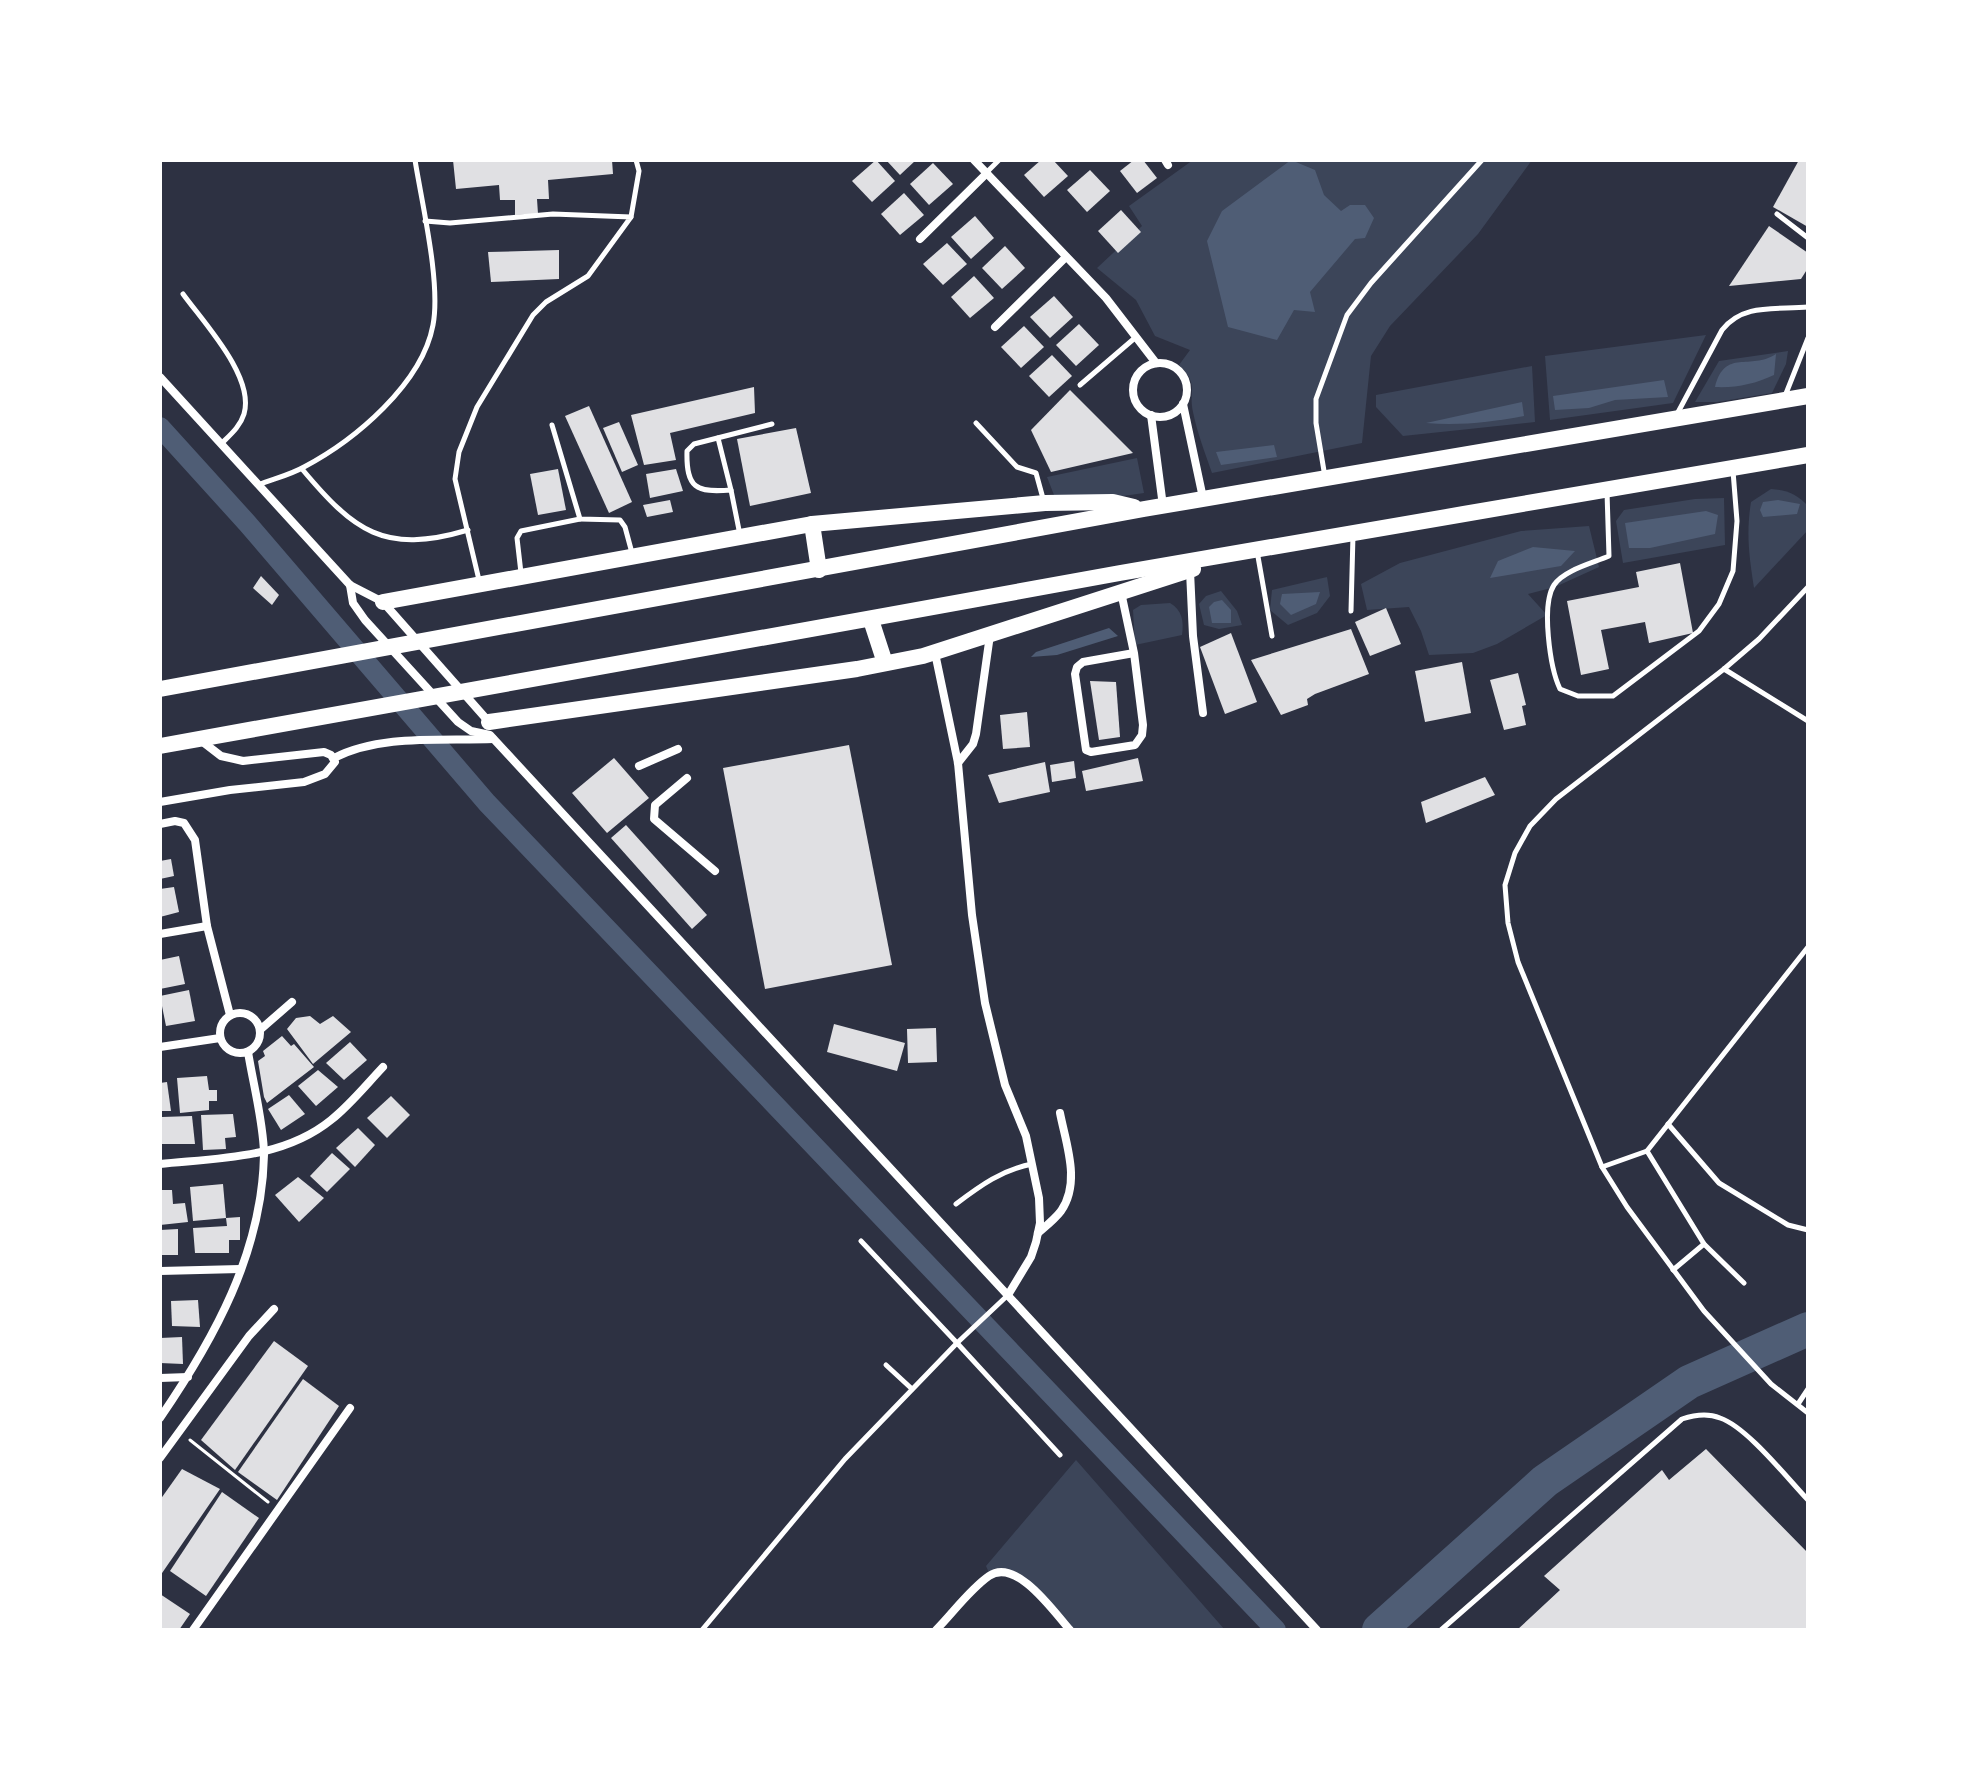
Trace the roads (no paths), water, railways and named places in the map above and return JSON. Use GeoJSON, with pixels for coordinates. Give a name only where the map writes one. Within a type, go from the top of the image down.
{"type":"FeatureCollection","features":[{"type":"Feature","properties":{"kind":"main road"},"geometry":{"type":"LineString","coordinates":[[160,689],[1203,498],[1674,419],[1786,394],[1808,396]]}},
{"type":"Feature","properties":{"kind":"main road"},"geometry":{"type":"LineString","coordinates":[[160,746],[1808,455]]}},
{"type":"Feature","properties":{"kind":"main road"},"geometry":{"type":"LineString","coordinates":[[383,602],[812,524],[1045,503],[1113,502],[1144,509]]}},
{"type":"Feature","properties":{"kind":"main road"},"geometry":{"type":"LineString","coordinates":[[812,524],[819,570]]}},
{"type":"Feature","properties":{"kind":"main road"},"geometry":{"type":"LineString","coordinates":[[491,732],[935,653],[1224,556]]}},
{"type":"Feature","properties":{"kind":"main road"},"geometry":{"type":"LineString","coordinates":[[871,620],[885,663]]}},
{"type":"Feature","properties":{"kind":"street"},"geometry":{"type":"LineString","coordinates":[[974,160],[1106,298],[1156,363]]}},
{"type":"Feature","properties":{"kind":"street"},"geometry":{"type":"LineString","coordinates":[[920,239],[987,173]]}},
{"type":"Feature","properties":{"kind":"street"},"geometry":{"type":"LineString","coordinates":[[995,327],[1066,257]]}},
{"type":"Feature","properties":{"kind":"street"},"geometry":{"type":"LineString","coordinates":[[1183,404],[1165,416],[1151,415],[1139,407],[1133,387],[1143,368],[1156,363],[1171,365],[1183,375],[1187,389],[1183,404],[1203,498]]}},
{"type":"Feature","properties":{"kind":"street"},"geometry":{"type":"LineString","coordinates":[[160,377],[350,585],[383,602],[491,732],[1317,1630]]}},
{"type":"Feature","properties":{"kind":"street"},"geometry":{"type":"LineString","coordinates":[[1151,415],[1163,506]]}},
{"type":"Feature","properties":{"kind":"street"},"geometry":{"type":"LineString","coordinates":[[1189,570],[1203,713]]}},
{"type":"Feature","properties":{"kind":"street"},"geometry":{"type":"LineString","coordinates":[[350,585],[353,603],[365,620],[458,722],[471,731],[491,732]]}},
{"type":"Feature","properties":{"kind":"street"},"geometry":{"type":"LineString","coordinates":[[1121,592],[1134,653],[1143,725],[1135,745],[1091,752],[1086,750],[1075,674],[1077,667],[1083,662],[1134,653]]}},
{"type":"Feature","properties":{"kind":"street"},"geometry":{"type":"LineString","coordinates":[[958,763],[973,744],[976,734],[990,635]]}},
{"type":"Feature","properties":{"kind":"street"},"geometry":{"type":"LineString","coordinates":[[935,653],[958,763],[972,915],[985,1003],[1005,1085],[1026,1136],[1039,1198],[1038,1233],[1031,1257],[1008,1295]]}},
{"type":"Feature","properties":{"kind":"street"},"geometry":{"type":"LineString","coordinates":[[334,758],[356,748],[451,740],[491,732]]}},
{"type":"Feature","properties":{"kind":"street"},"geometry":{"type":"LineString","coordinates":[[198,739],[215,753],[243,761],[314,752],[324,752],[334,758]]}},
{"type":"Feature","properties":{"kind":"street"},"geometry":{"type":"LineString","coordinates":[[639,766],[678,749]]}},
{"type":"Feature","properties":{"kind":"street"},"geometry":{"type":"LineString","coordinates":[[160,802],[315,779],[331,768],[334,758]]}},
{"type":"Feature","properties":{"kind":"street"},"geometry":{"type":"LineString","coordinates":[[687,778],[655,805],[654,819],[715,871]]}},
{"type":"Feature","properties":{"kind":"street"},"geometry":{"type":"LineString","coordinates":[[160,824],[184,823],[195,840],[207,926],[230,1015]]}},
{"type":"Feature","properties":{"kind":"street"},"geometry":{"type":"LineString","coordinates":[[160,934],[207,926]]}},
{"type":"Feature","properties":{"kind":"street"},"geometry":{"type":"LineString","coordinates":[[261,1029],[292,1002]]}},
{"type":"Feature","properties":{"kind":"street"},"geometry":{"type":"LineString","coordinates":[[243,1012],[254,1018],[261,1029],[256,1047],[248,1052],[231,1052],[220,1038],[223,1021],[230,1015],[243,1012]]}},
{"type":"Feature","properties":{"kind":"street"},"geometry":{"type":"LineString","coordinates":[[160,1047],[220,1038]]}},
{"type":"Feature","properties":{"kind":"street"},"geometry":{"type":"LineString","coordinates":[[160,1418],[212,1339],[254,1234],[264,1153],[248,1052]]}},
{"type":"Feature","properties":{"kind":"street"},"geometry":{"type":"LineString","coordinates":[[160,1164],[264,1153],[300,1139],[329,1122],[383,1067]]}},
{"type":"Feature","properties":{"kind":"street"},"geometry":{"type":"LineString","coordinates":[[1038,1233],[1060,1211],[1069,1196],[1071,1172],[1060,1113]]}},
{"type":"Feature","properties":{"kind":"street"},"geometry":{"type":"LineString","coordinates":[[160,1271],[240,1269]]}},
{"type":"Feature","properties":{"kind":"street"},"geometry":{"type":"LineString","coordinates":[[160,1458],[249,1336],[274,1309]]}},
{"type":"Feature","properties":{"kind":"street"},"geometry":{"type":"LineString","coordinates":[[160,1378],[188,1377]]}},
{"type":"Feature","properties":{"kind":"street"},"geometry":{"type":"LineString","coordinates":[[193,1630],[350,1408]]}},
{"type":"Feature","properties":{"kind":"street"},"geometry":{"type":"LineString","coordinates":[[936,1630],[990,1575],[1004,1571],[1017,1575],[1070,1630]]}},
{"type":"Feature","properties":{"kind":"lane"},"geometry":{"type":"LineString","coordinates":[[258,485],[302,469],[351,437],[408,382],[422,355],[433,325],[434,303],[415,160]]}},
{"type":"Feature","properties":{"kind":"lane"},"geometry":{"type":"LineString","coordinates":[[480,584],[455,479],[459,452],[477,407],[533,315],[546,302],[588,276],[631,217],[639,171],[636,160]]}},
{"type":"Feature","properties":{"kind":"lane"},"geometry":{"type":"LineString","coordinates":[[987,173],[999,160]]}},
{"type":"Feature","properties":{"kind":"lane"},"geometry":{"type":"LineString","coordinates":[[1325,478],[1316,399],[1347,315],[1371,283],[1482,160]]}},
{"type":"Feature","properties":{"kind":"lane"},"geometry":{"type":"LineString","coordinates":[[425,221],[459,223],[553,214],[631,217]]}},
{"type":"Feature","properties":{"kind":"lane"},"geometry":{"type":"LineString","coordinates":[[1777,214],[1808,238]]}},
{"type":"Feature","properties":{"kind":"lane"},"geometry":{"type":"LineString","coordinates":[[183,294],[241,375],[246,397],[244,416],[221,444]]}},
{"type":"Feature","properties":{"kind":"lane"},"geometry":{"type":"LineString","coordinates":[[1674,419],[1731,318],[1745,311],[1808,307]]}},
{"type":"Feature","properties":{"kind":"lane"},"geometry":{"type":"LineString","coordinates":[[1080,385],[1137,337]]}},
{"type":"Feature","properties":{"kind":"lane"},"geometry":{"type":"LineString","coordinates":[[1786,394],[1808,338]]}},
{"type":"Feature","properties":{"kind":"lane"},"geometry":{"type":"LineString","coordinates":[[976,423],[1017,467],[1036,473],[1045,503]]}},
{"type":"Feature","properties":{"kind":"lane"},"geometry":{"type":"LineString","coordinates":[[731,490],[707,492],[692,484],[687,468],[688,447],[772,424]]}},
{"type":"Feature","properties":{"kind":"lane"},"geometry":{"type":"LineString","coordinates":[[552,425],[580,519]]}},
{"type":"Feature","properties":{"kind":"lane"},"geometry":{"type":"LineString","coordinates":[[718,438],[740,536]]}},
{"type":"Feature","properties":{"kind":"lane"},"geometry":{"type":"LineString","coordinates":[[1607,491],[1609,556],[1570,572],[1555,584],[1547,615],[1554,676],[1560,689],[1578,696],[1613,696],[1699,631],[1719,604],[1733,571],[1736,543],[1733,468]]}},
{"type":"Feature","properties":{"kind":"lane"},"geometry":{"type":"LineString","coordinates":[[302,469],[333,505],[364,529],[397,539],[421,540],[468,530]]}},
{"type":"Feature","properties":{"kind":"lane"},"geometry":{"type":"LineString","coordinates":[[521,577],[517,538],[521,531],[580,519],[620,520],[625,527],[633,558]]}},
{"type":"Feature","properties":{"kind":"lane"},"geometry":{"type":"LineString","coordinates":[[1351,611],[1353,534]]}},
{"type":"Feature","properties":{"kind":"lane"},"geometry":{"type":"LineString","coordinates":[[1257,550],[1272,636]]}},
{"type":"Feature","properties":{"kind":"lane"},"geometry":{"type":"LineString","coordinates":[[1808,587],[1759,639],[1724,669],[1556,799],[1530,826],[1515,853],[1505,885],[1508,923],[1518,962],[1602,1167],[1673,1270],[1723,1332],[1771,1384],[1808,1413]]}},
{"type":"Feature","properties":{"kind":"lane"},"geometry":{"type":"LineString","coordinates":[[1724,669],[1808,721]]}},
{"type":"Feature","properties":{"kind":"lane"},"geometry":{"type":"LineString","coordinates":[[1602,1167],[1647,1151],[1808,947]]}},
{"type":"Feature","properties":{"kind":"lane"},"geometry":{"type":"LineString","coordinates":[[1668,1124],[1719,1183],[1788,1225],[1808,1230]]}},
{"type":"Feature","properties":{"kind":"lane"},"geometry":{"type":"LineString","coordinates":[[1647,1151],[1704,1244],[1744,1283]]}},
{"type":"Feature","properties":{"kind":"lane"},"geometry":{"type":"LineString","coordinates":[[956,1204],[982,1183],[1010,1168],[1032,1164]]}},
{"type":"Feature","properties":{"kind":"lane"},"geometry":{"type":"LineString","coordinates":[[861,1241],[1060,1455]]}},
{"type":"Feature","properties":{"kind":"lane"},"geometry":{"type":"LineString","coordinates":[[1673,1270],[1704,1244]]}},
{"type":"Feature","properties":{"kind":"lane"},"geometry":{"type":"LineString","coordinates":[[702,1630],[845,1459],[1008,1295]]}},
{"type":"Feature","properties":{"kind":"lane"},"geometry":{"type":"LineString","coordinates":[[886,1365],[912,1389]]}},
{"type":"Feature","properties":{"kind":"lane"},"geometry":{"type":"LineString","coordinates":[[1798,1404],[1808,1389]]}},
{"type":"Feature","properties":{"kind":"lane"},"geometry":{"type":"LineString","coordinates":[[1441,1630],[1682,1419],[1694,1415],[1718,1417],[1739,1428],[1808,1500]]}},
{"type":"Feature","properties":{"kind":"waterway"},"geometry":{"type":"LineString","coordinates":[[160,427],[247,523],[487,803],[1276,1630]]}},
{"type":"Feature","properties":{"kind":"waterway"},"geometry":{"type":"LineString","coordinates":[[1379,1630],[1545,1481],[1689,1382],[1808,1329]]}}]}
